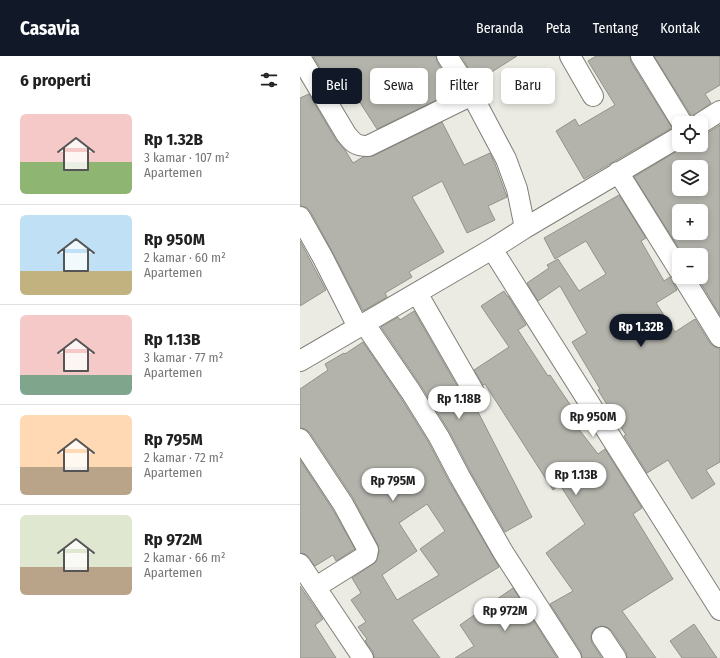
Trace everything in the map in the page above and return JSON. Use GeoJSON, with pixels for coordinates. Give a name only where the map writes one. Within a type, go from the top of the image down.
{"type":"FeatureCollection","features":[{"type":"Feature","properties":{"kind":"street"},"geometry":{"type":"LineString","coordinates":[[448,56],[455,68]]}},
{"type":"Feature","properties":{"kind":"street"},"geometry":{"type":"LineString","coordinates":[[570,56],[593,96]]}},
{"type":"Feature","properties":{"kind":"street"},"geometry":{"type":"LineString","coordinates":[[641,56],[678,116]]}},
{"type":"Feature","properties":{"kind":"street"},"geometry":{"type":"LineString","coordinates":[[300,57],[346,134],[359,146],[368,146],[455,104]]}},
{"type":"Feature","properties":{"kind":"street"},"geometry":{"type":"LineString","coordinates":[[476,104],[506,160],[517,189],[525,228]]}},
{"type":"Feature","properties":{"kind":"street"},"geometry":{"type":"LineString","coordinates":[[708,119],[720,111]]}},
{"type":"Feature","properties":{"kind":"street"},"geometry":{"type":"LineString","coordinates":[[300,361],[492,249],[618,172],[672,141]]}},
{"type":"Feature","properties":{"kind":"street"},"geometry":{"type":"LineString","coordinates":[[618,172],[672,259]]}},
{"type":"Feature","properties":{"kind":"street"},"geometry":{"type":"LineString","coordinates":[[300,217],[361,325],[415,398],[439,437],[460,477],[504,552],[571,658]]}},
{"type":"Feature","properties":{"kind":"street"},"geometry":{"type":"LineString","coordinates":[[492,249],[720,610]]}},
{"type":"Feature","properties":{"kind":"street"},"geometry":{"type":"LineString","coordinates":[[687,284],[720,337]]}},
{"type":"Feature","properties":{"kind":"street"},"geometry":{"type":"LineString","coordinates":[[417,293],[478,398]]}},
{"type":"Feature","properties":{"kind":"street"},"geometry":{"type":"LineString","coordinates":[[300,439],[342,504],[368,550],[367,556],[316,587]]}},
{"type":"Feature","properties":{"kind":"street"},"geometry":{"type":"LineString","coordinates":[[300,564],[363,658]]}},
{"type":"Feature","properties":{"kind":"street"},"geometry":{"type":"LineString","coordinates":[[602,637],[616,658]]}},
{"type":"Feature","properties":{"kind":"building"},"geometry":{"type":"Polygon","coordinates":[[[313,56],[436,56],[437,62],[441,68],[436,68],[436,100],[377,129],[361,104],[362,68],[320,68],[313,56]]]}},
{"type":"Feature","properties":{"kind":"building"},"geometry":{"type":"Polygon","coordinates":[[[461,56],[517,56],[493,71],[493,68],[468,68],[461,56]]]}},
{"type":"Feature","properties":{"kind":"building"},"geometry":{"type":"Polygon","coordinates":[[[596,56],[630,56],[631,62],[672,128],[584,179],[556,131],[575,119],[579,126],[615,105],[588,61],[596,56]]]}},
{"type":"Feature","properties":{"kind":"building"},"geometry":{"type":"Polygon","coordinates":[[[654,56],[720,56],[720,85],[705,94],[711,103],[691,116],[654,56]]]}},
{"type":"Feature","properties":{"kind":"building"},"geometry":{"type":"Polygon","coordinates":[[[309,94],[312,99],[312,104],[315,104],[336,140],[345,150],[353,163],[363,157],[373,156],[442,122],[464,165],[490,153],[507,197],[488,206],[495,220],[467,233],[442,181],[412,197],[444,252],[409,272],[412,277],[385,293],[387,297],[363,311],[310,211],[306,207],[300,206],[300,98],[309,94]]]}},
{"type":"Feature","properties":{"kind":"building"},"geometry":{"type":"Polygon","coordinates":[[[720,125],[720,315],[701,284],[708,284],[708,248],[679,248],[674,240],[708,240],[708,204],[672,204],[672,237],[634,177],[675,152],[708,152],[708,132],[720,125]]]}},
{"type":"Feature","properties":{"kind":"building"},"geometry":{"type":"Polygon","coordinates":[[[619,195],[646,238],[641,241],[664,281],[670,277],[672,284],[674,284],[677,290],[656,303],[675,332],[695,319],[710,343],[715,347],[720,348],[720,462],[706,470],[715,484],[692,499],[668,460],[647,473],[624,436],[626,435],[598,390],[600,389],[572,342],[587,333],[560,286],[538,301],[527,283],[549,268],[547,265],[558,259],[579,291],[606,274],[586,241],[555,259],[544,238],[619,195]]]}},
{"type":"Feature","properties":{"kind":"building"},"geometry":{"type":"Polygon","coordinates":[[[300,241],[326,290],[300,306],[300,241]]]}},
{"type":"Feature","properties":{"kind":"building"},"geometry":{"type":"Polygon","coordinates":[[[504,291],[526,325],[518,330],[548,376],[550,375],[580,419],[574,423],[598,454],[605,449],[642,508],[633,514],[673,579],[622,611],[656,658],[627,658],[626,652],[612,631],[607,627],[602,626],[595,628],[591,637],[592,643],[602,658],[582,658],[581,652],[550,604],[573,591],[546,553],[585,524],[560,485],[553,490],[485,384],[483,385],[474,370],[509,347],[481,306],[504,291]]]}},
{"type":"Feature","properties":{"kind":"building"},"geometry":{"type":"Polygon","coordinates":[[[414,311],[468,405],[472,409],[477,410],[532,517],[505,532],[449,431],[381,327],[398,317],[400,320],[414,311]]]}},
{"type":"Feature","properties":{"kind":"building"},"geometry":{"type":"Polygon","coordinates":[[[363,342],[429,443],[450,483],[499,567],[412,620],[440,658],[374,658],[373,652],[365,641],[367,639],[358,627],[366,622],[351,600],[361,593],[352,578],[376,562],[379,552],[378,545],[353,498],[310,433],[305,429],[300,428],[300,389],[328,370],[325,364],[344,353],[345,354],[363,342]],[[427,504],[399,523],[417,551],[382,575],[397,600],[439,575],[420,549],[445,531],[427,504]]]}},
{"type":"Feature","properties":{"kind":"building"},"geometry":{"type":"Polygon","coordinates":[[[300,460],[333,510],[355,549],[336,561],[333,555],[315,566],[305,554],[300,553],[300,460]]]}},
{"type":"Feature","properties":{"kind":"building"},"geometry":{"type":"Polygon","coordinates":[[[300,586],[323,619],[315,625],[336,658],[300,658],[300,586]]]}},
{"type":"Feature","properties":{"kind":"building"},"geometry":{"type":"Polygon","coordinates":[[[513,588],[557,658],[455,658],[474,646],[460,625],[513,588]]]}},
{"type":"Feature","properties":{"kind":"building"},"geometry":{"type":"Polygon","coordinates":[[[694,624],[717,658],[682,658],[670,641],[694,624]]]}}]}
